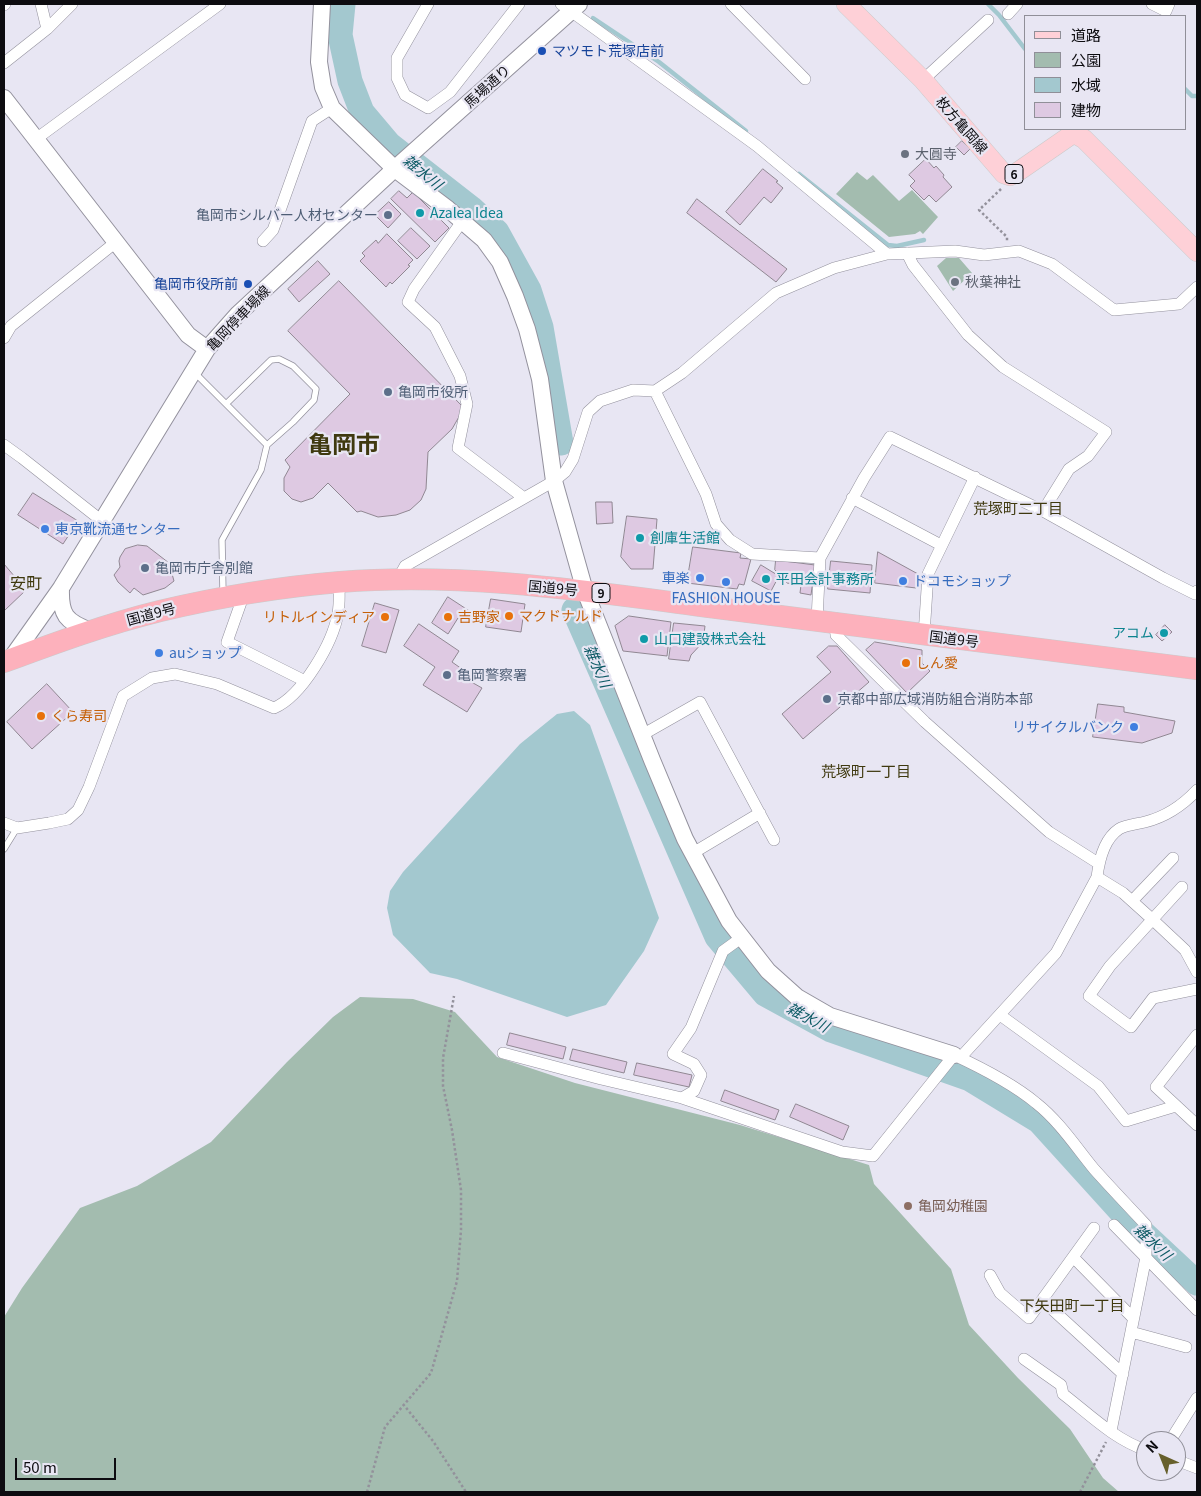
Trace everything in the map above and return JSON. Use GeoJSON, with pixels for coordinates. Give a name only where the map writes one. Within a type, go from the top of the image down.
{"type":"FeatureCollection","features":[{"type":"Feature","properties":{"kind":"highway","name":"国道9号"},"geometry":{"type":"LineString","coordinates":[[6,663],[91,631],[158,611],[244,594],[339,582],[398,580],[481,582],[585,591],[1197,669]]}},
{"type":"Feature","properties":{"kind":"main road","name":"枚方亀岡線"},"geometry":{"type":"LineString","coordinates":[[846,4],[923,80],[1004,174],[1010,176]]}},
{"type":"Feature","properties":{"kind":"main road","name":"6"},"geometry":{"type":"LineString","coordinates":[[1010,176],[1016,174],[1071,135],[1080,132],[1084,139],[1197,252]]}},
{"type":"Feature","properties":{"kind":"street"},"geometry":{"type":"LineString","coordinates":[[41,4],[47,28]]}},
{"type":"Feature","properties":{"kind":"street"},"geometry":{"type":"LineString","coordinates":[[4,63],[47,28],[72,4]]}},
{"type":"Feature","properties":{"kind":"street"},"geometry":{"type":"LineString","coordinates":[[36,139],[220,4]]}},
{"type":"Feature","properties":{"kind":"street"},"geometry":{"type":"LineString","coordinates":[[322,4],[319,62],[322,87],[332,108],[484,240],[500,262],[516,296],[540,379],[554,481],[585,591],[685,839],[729,921],[768,971],[797,997],[822,1012],[957,1057],[979,1067],[1037,1103],[1056,1121],[1097,1172],[1146,1225],[1146,1257],[1111,1431]]}},
{"type":"Feature","properties":{"kind":"street"},"geometry":{"type":"LineString","coordinates":[[428,4],[396,58],[397,78],[405,95],[428,108],[450,92],[519,4]]}},
{"type":"Feature","properties":{"kind":"street"},"geometry":{"type":"LineString","coordinates":[[732,4],[805,79]]}},
{"type":"Feature","properties":{"kind":"street"},"geometry":{"type":"LineString","coordinates":[[1008,14],[1017,4]]}},
{"type":"Feature","properties":{"kind":"street"},"geometry":{"type":"LineString","coordinates":[[1152,4],[1166,10]]}},
{"type":"Feature","properties":{"kind":"street"},"geometry":{"type":"LineString","coordinates":[[570,6],[758,146],[887,254]]}},
{"type":"Feature","properties":{"kind":"street","name":"馬場通り"},"geometry":{"type":"LineString","coordinates":[[399,166],[570,6]]}},
{"type":"Feature","properties":{"kind":"street"},"geometry":{"type":"LineString","coordinates":[[923,80],[988,20]]}},
{"type":"Feature","properties":{"kind":"street"},"geometry":{"type":"LineString","coordinates":[[4,98],[188,335],[207,349]]}},
{"type":"Feature","properties":{"kind":"street"},"geometry":{"type":"LineString","coordinates":[[263,241],[273,230],[312,121],[332,108]]}},
{"type":"Feature","properties":{"kind":"street","name":"亀岡停車場線"},"geometry":{"type":"LineString","coordinates":[[6,663],[61,588],[207,349],[238,314],[399,166]]}},
{"type":"Feature","properties":{"kind":"street"},"geometry":{"type":"LineString","coordinates":[[463,220],[414,289],[408,302],[435,327],[460,376],[467,404],[458,448],[524,498]]}},
{"type":"Feature","properties":{"kind":"street"},"geometry":{"type":"LineString","coordinates":[[4,338],[12,326],[116,242]]}},
{"type":"Feature","properties":{"kind":"street"},"geometry":{"type":"LineString","coordinates":[[398,580],[405,566],[554,481],[565,472],[574,459],[588,412],[600,401],[633,390],[654,391],[682,373],[776,293],[834,268],[887,254],[946,251],[984,255],[1019,251],[1052,264],[1114,310],[1179,304],[1197,287]]}},
{"type":"Feature","properties":{"kind":"street"},"geometry":{"type":"LineString","coordinates":[[907,253],[913,265],[968,335],[1003,367],[1106,432],[1088,456],[1069,469],[1043,511]]}},
{"type":"Feature","properties":{"kind":"street"},"geometry":{"type":"LineString","coordinates":[[654,391],[706,494],[716,524],[730,540],[752,554],[820,558]]}},
{"type":"Feature","properties":{"kind":"street"},"geometry":{"type":"LineString","coordinates":[[1098,863],[1049,832],[925,722],[836,635],[826,622],[820,558],[852,498],[890,436],[1043,511],[1163,578],[1195,594],[1197,591]]}},
{"type":"Feature","properties":{"kind":"street"},"geometry":{"type":"LineString","coordinates":[[4,446],[102,521]]}},
{"type":"Feature","properties":{"kind":"street"},"geometry":{"type":"LineString","coordinates":[[924,635],[928,574],[975,477]]}},
{"type":"Feature","properties":{"kind":"street"},"geometry":{"type":"LineString","coordinates":[[852,498],[941,545]]}},
{"type":"Feature","properties":{"kind":"street"},"geometry":{"type":"LineString","coordinates":[[4,823],[17,828],[68,819],[78,810],[89,787],[123,696],[152,678],[175,674],[217,684],[274,708],[282,704],[305,681],[331,639],[339,613],[339,582]]}},
{"type":"Feature","properties":{"kind":"street"},"geometry":{"type":"LineString","coordinates":[[61,588],[62,609],[67,618],[77,626],[91,631]]}},
{"type":"Feature","properties":{"kind":"street"},"geometry":{"type":"LineString","coordinates":[[244,594],[227,642],[305,681]]}},
{"type":"Feature","properties":{"kind":"street"},"geometry":{"type":"LineString","coordinates":[[642,735],[700,702],[774,840]]}},
{"type":"Feature","properties":{"kind":"street"},"geometry":{"type":"LineString","coordinates":[[503,1053],[682,1098],[842,1152],[873,1156],[957,1057],[1000,1015],[1056,953],[1097,877],[1098,863],[1108,842],[1119,829],[1150,821],[1172,811],[1197,790]]}},
{"type":"Feature","properties":{"kind":"street"},"geometry":{"type":"LineString","coordinates":[[693,853],[760,813]]}},
{"type":"Feature","properties":{"kind":"street"},"geometry":{"type":"LineString","coordinates":[[1132,901],[1173,858]]}},
{"type":"Feature","properties":{"kind":"street"},"geometry":{"type":"LineString","coordinates":[[1097,877],[1123,893],[1185,950],[1197,972]]}},
{"type":"Feature","properties":{"kind":"street"},"geometry":{"type":"LineString","coordinates":[[1182,887],[1110,966],[1089,996],[1131,1027],[1153,998],[1197,989]]}},
{"type":"Feature","properties":{"kind":"street"},"geometry":{"type":"LineString","coordinates":[[682,1098],[694,1091],[701,1075],[694,1064],[673,1054],[691,1028],[723,951],[741,938]]}},
{"type":"Feature","properties":{"kind":"street"},"geometry":{"type":"LineString","coordinates":[[1185,950],[1197,948]]}},
{"type":"Feature","properties":{"kind":"street"},"geometry":{"type":"LineString","coordinates":[[1000,1015],[1098,1086],[1126,1122],[1176,1106]]}},
{"type":"Feature","properties":{"kind":"street"},"geometry":{"type":"LineString","coordinates":[[1197,1035],[1156,1087],[1197,1125]]}},
{"type":"Feature","properties":{"kind":"street"},"geometry":{"type":"LineString","coordinates":[[1114,1225],[1197,1310]]}},
{"type":"Feature","properties":{"kind":"street"},"geometry":{"type":"LineString","coordinates":[[990,1275],[1000,1293],[1029,1318],[1094,1228]]}},
{"type":"Feature","properties":{"kind":"street"},"geometry":{"type":"LineString","coordinates":[[1073,1257],[1134,1318]]}},
{"type":"Feature","properties":{"kind":"street"},"geometry":{"type":"LineString","coordinates":[[1042,1300],[1122,1374]]}},
{"type":"Feature","properties":{"kind":"street"},"geometry":{"type":"LineString","coordinates":[[1131,1332],[1186,1347]]}},
{"type":"Feature","properties":{"kind":"street"},"geometry":{"type":"LineString","coordinates":[[1024,1359],[1061,1385],[1063,1394],[1111,1431],[1136,1447]]}},
{"type":"Feature","properties":{"kind":"street"},"geometry":{"type":"LineString","coordinates":[[1176,1431],[1197,1398]]}},
{"type":"Feature","properties":{"kind":"lane"},"geometry":{"type":"LineString","coordinates":[[223,598],[222,540],[261,470],[267,445],[314,400],[316,389],[293,366],[280,359],[271,360],[226,404]]}},
{"type":"Feature","properties":{"kind":"lane"},"geometry":{"type":"LineString","coordinates":[[194,371],[267,445]]}},
{"type":"Feature","properties":{"kind":"lane"},"geometry":{"type":"LineString","coordinates":[[4,849],[17,828]]}},
{"type":"Feature","properties":{"kind":"path"},"geometry":{"type":"LineString","coordinates":[[1005,253],[1007,237],[980,210],[1006,184],[1010,176]]}},
{"type":"Feature","properties":{"kind":"path"},"geometry":{"type":"LineString","coordinates":[[367,1492],[385,1427],[431,1373],[457,1281],[461,1230],[461,1190],[443,1086],[443,1058],[454,996]]}},
{"type":"Feature","properties":{"kind":"path"},"geometry":{"type":"LineString","coordinates":[[403,1404],[433,1441],[466,1492]]}},
{"type":"Feature","properties":{"kind":"path"},"geometry":{"type":"LineString","coordinates":[[1080,1492],[1111,1431]]}},
{"type":"Feature","properties":{"kind":"green space"},"geometry":{"type":"Polygon","coordinates":[[[857,172],[867,180],[873,175],[899,201],[912,190],[938,217],[923,234],[920,231],[915,234],[889,237],[836,194],[857,172]]]}},
{"type":"Feature","properties":{"kind":"green space","name":"秋葉神社"},"geometry":{"type":"Polygon","coordinates":[[[946,258],[959,258],[972,273],[953,291],[937,266],[946,258]]]}},
{"type":"Feature","properties":{"kind":"green space"},"geometry":{"type":"Polygon","coordinates":[[[360,997],[413,999],[455,1012],[497,1057],[575,1083],[740,1125],[869,1165],[874,1184],[951,1269],[969,1325],[1018,1378],[1070,1429],[1103,1478],[1119,1492],[4,1492],[4,1317],[22,1288],[80,1208],[137,1186],[211,1142],[333,1017],[360,997]]]}},
{"type":"Feature","properties":{"kind":"water"},"geometry":{"type":"Polygon","coordinates":[[[574,711],[590,725],[659,918],[644,951],[606,1005],[567,1017],[457,979],[430,973],[393,935],[387,908],[390,891],[403,872],[520,744],[557,714],[574,711]]]}},
{"type":"Feature","properties":{"kind":"building"},"geometry":{"type":"Polygon","coordinates":[[[962,141],[970,149],[964,155],[956,147],[962,141]]]}},
{"type":"Feature","properties":{"kind":"building"},"geometry":{"type":"Polygon","coordinates":[[[926,159],[934,168],[936,166],[952,187],[936,202],[929,195],[924,200],[910,186],[915,181],[909,175],[926,159]]]}},
{"type":"Feature","properties":{"kind":"building"},"geometry":{"type":"Polygon","coordinates":[[[763,169],[778,181],[776,182],[783,188],[771,203],[764,197],[740,225],[726,212],[763,169]]]}},
{"type":"Feature","properties":{"kind":"building","name":"Azalea Idea"},"geometry":{"type":"Polygon","coordinates":[[[399,191],[407,198],[413,192],[449,228],[435,242],[391,199],[399,191]]]}},
{"type":"Feature","properties":{"kind":"building"},"geometry":{"type":"Polygon","coordinates":[[[697,199],[787,269],[776,282],[687,213],[697,199]]]}},
{"type":"Feature","properties":{"kind":"building"},"geometry":{"type":"Polygon","coordinates":[[[389,202],[401,214],[388,228],[375,215],[389,202]]]}},
{"type":"Feature","properties":{"kind":"building"},"geometry":{"type":"Polygon","coordinates":[[[411,228],[430,246],[417,259],[398,241],[411,228]]]}},
{"type":"Feature","properties":{"kind":"building"},"geometry":{"type":"Polygon","coordinates":[[[387,234],[413,260],[408,265],[410,266],[392,284],[390,282],[386,287],[360,261],[365,256],[362,253],[376,240],[378,243],[387,234]]]}},
{"type":"Feature","properties":{"kind":"building"},"geometry":{"type":"Polygon","coordinates":[[[318,261],[330,274],[299,302],[288,289],[318,261]]]}},
{"type":"Feature","properties":{"kind":"building"},"geometry":{"type":"Polygon","coordinates":[[[339,281],[464,408],[452,429],[428,452],[426,489],[421,500],[410,510],[396,515],[378,517],[361,511],[357,512],[328,483],[313,498],[301,502],[292,499],[284,491],[284,478],[290,467],[285,460],[350,394],[288,331],[339,281]]]}},
{"type":"Feature","properties":{"kind":"building"},"geometry":{"type":"Polygon","coordinates":[[[33,493],[78,521],[63,544],[18,515],[33,493]]]}},
{"type":"Feature","properties":{"kind":"building"},"geometry":{"type":"Polygon","coordinates":[[[596,502],[612,502],[613,523],[597,524],[596,502]]]}},
{"type":"Feature","properties":{"kind":"building","name":"創庫生活館"},"geometry":{"type":"Polygon","coordinates":[[[627,516],[657,519],[653,569],[631,569],[621,557],[627,516]]]}},
{"type":"Feature","properties":{"kind":"building"},"geometry":{"type":"Polygon","coordinates":[[[138,545],[147,546],[169,563],[174,581],[165,588],[143,595],[134,588],[130,593],[118,582],[114,575],[120,567],[120,557],[125,549],[138,545]]]}},
{"type":"Feature","properties":{"kind":"building"},"geometry":{"type":"Polygon","coordinates":[[[693,547],[741,553],[740,558],[751,559],[744,585],[739,584],[737,589],[687,583],[693,547]]]}},
{"type":"Feature","properties":{"kind":"building"},"geometry":{"type":"Polygon","coordinates":[[[878,552],[918,574],[916,588],[875,583],[878,552]]]}},
{"type":"Feature","properties":{"kind":"building"},"geometry":{"type":"Polygon","coordinates":[[[776,560],[815,565],[811,595],[800,593],[801,585],[787,583],[775,570],[776,560]]]}},
{"type":"Feature","properties":{"kind":"building"},"geometry":{"type":"Polygon","coordinates":[[[831,561],[872,565],[870,593],[828,589],[831,561]]]}},
{"type":"Feature","properties":{"kind":"building"},"geometry":{"type":"Polygon","coordinates":[[[4,564],[26,590],[4,611],[4,564]]]}},
{"type":"Feature","properties":{"kind":"building","name":"平田会計事務所"},"geometry":{"type":"Polygon","coordinates":[[[761,565],[779,576],[771,591],[752,581],[761,565]]]}},
{"type":"Feature","properties":{"kind":"building"},"geometry":{"type":"Polygon","coordinates":[[[448,597],[474,614],[468,624],[458,618],[448,634],[432,623],[448,597]]]}},
{"type":"Feature","properties":{"kind":"building"},"geometry":{"type":"Polygon","coordinates":[[[491,599],[525,604],[521,632],[486,627],[491,599]]]}},
{"type":"Feature","properties":{"kind":"building"},"geometry":{"type":"Polygon","coordinates":[[[375,603],[399,610],[386,653],[362,646],[375,603]]]}},
{"type":"Feature","properties":{"kind":"building","name":"山口建設株式会社"},"geometry":{"type":"Polygon","coordinates":[[[629,616],[671,622],[667,656],[623,651],[615,626],[629,616]]]}},
{"type":"Feature","properties":{"kind":"building"},"geometry":{"type":"Polygon","coordinates":[[[674,623],[705,626],[703,642],[691,655],[689,661],[669,659],[674,623]]]}},
{"type":"Feature","properties":{"kind":"building"},"geometry":{"type":"Polygon","coordinates":[[[419,624],[459,651],[452,662],[469,674],[466,679],[482,688],[467,712],[423,685],[435,667],[404,646],[419,624]]]}},
{"type":"Feature","properties":{"kind":"building","name":"アコム"},"geometry":{"type":"Polygon","coordinates":[[[1165,625],[1172,632],[1162,641],[1156,635],[1165,625]]]}},
{"type":"Feature","properties":{"kind":"building"},"geometry":{"type":"Polygon","coordinates":[[[875,642],[922,650],[922,663],[930,671],[907,693],[866,650],[875,642]]]}},
{"type":"Feature","properties":{"kind":"building"},"geometry":{"type":"Polygon","coordinates":[[[829,646],[837,646],[869,682],[803,739],[782,714],[831,672],[817,657],[829,646]]]}},
{"type":"Feature","properties":{"kind":"building"},"geometry":{"type":"Polygon","coordinates":[[[47,684],[73,712],[32,749],[7,722],[47,684]]]}},
{"type":"Feature","properties":{"kind":"building","name":"リサイクルバンク"},"geometry":{"type":"Polygon","coordinates":[[[1098,704],[1124,707],[1124,712],[1175,721],[1172,733],[1142,743],[1093,737],[1098,704]]]}},
{"type":"Feature","properties":{"kind":"building"},"geometry":{"type":"Polygon","coordinates":[[[510,1033],[566,1047],[563,1059],[507,1045],[510,1033]]]}},
{"type":"Feature","properties":{"kind":"building"},"geometry":{"type":"Polygon","coordinates":[[[573,1049],[627,1062],[624,1073],[570,1060],[573,1049]]]}},
{"type":"Feature","properties":{"kind":"building"},"geometry":{"type":"Polygon","coordinates":[[[637,1063],[692,1075],[689,1087],[634,1075],[637,1063]]]}},
{"type":"Feature","properties":{"kind":"building"},"geometry":{"type":"Polygon","coordinates":[[[725,1090],[779,1110],[775,1120],[721,1101],[725,1090]]]}},
{"type":"Feature","properties":{"kind":"building"},"geometry":{"type":"Polygon","coordinates":[[[796,1104],[849,1126],[843,1140],[790,1117],[796,1104]]]}},
{"type":"Feature","properties":{"kind":"waterway","name":"雑水川"},"geometry":{"type":"LineString","coordinates":[[343,4],[340,35],[350,81],[362,112],[389,144],[471,208],[497,232],[529,290],[541,327],[561,443]]}},
{"type":"Feature","properties":{"kind":"waterway"},"geometry":{"type":"LineString","coordinates":[[988,4],[1024,48]]}},
{"type":"Feature","properties":{"kind":"waterway"},"geometry":{"type":"LineString","coordinates":[[593,18],[659,62],[746,131]]}},
{"type":"Feature","properties":{"kind":"waterway"},"geometry":{"type":"LineString","coordinates":[[1186,90],[1192,96],[1197,96]]}},
{"type":"Feature","properties":{"kind":"waterway"},"geometry":{"type":"LineString","coordinates":[[799,174],[888,245],[897,246],[924,240]]}},
{"type":"Feature","properties":{"kind":"waterway","name":"雑水川"},"geometry":{"type":"LineString","coordinates":[[574,610],[717,937],[765,994],[831,1030],[970,1079],[1039,1121],[1126,1217],[1197,1283]]}},
{"type":"Feature","properties":{"kind":"place","name":"マツモト荒塚店前"},"geometry":{"type":"Point","coordinates":[542,51]}},
{"type":"Feature","properties":{"kind":"place","name":"大圓寺"},"geometry":{"type":"Point","coordinates":[905,154]}},
{"type":"Feature","properties":{"kind":"place","name":"Azalea Idea"},"geometry":{"type":"Point","coordinates":[420,213]}},
{"type":"Feature","properties":{"kind":"place","name":"亀岡市シルバー人材センター"},"geometry":{"type":"Point","coordinates":[388,215]}},
{"type":"Feature","properties":{"kind":"place","name":"秋葉神社"},"geometry":{"type":"Point","coordinates":[955,282]}},
{"type":"Feature","properties":{"kind":"place","name":"亀岡市役所前"},"geometry":{"type":"Point","coordinates":[248,284]}},
{"type":"Feature","properties":{"kind":"place","name":"亀岡市役所"},"geometry":{"type":"Point","coordinates":[388,392]}},
{"type":"Feature","properties":{"kind":"place","name":"東京靴流通センター"},"geometry":{"type":"Point","coordinates":[45,529]}},
{"type":"Feature","properties":{"kind":"place","name":"創庫生活館"},"geometry":{"type":"Point","coordinates":[640,538]}},
{"type":"Feature","properties":{"kind":"place","name":"亀岡市庁舎別館"},"geometry":{"type":"Point","coordinates":[145,568]}},
{"type":"Feature","properties":{"kind":"place","name":"車楽"},"geometry":{"type":"Point","coordinates":[700,578]}},
{"type":"Feature","properties":{"kind":"place","name":"平田会計事務所"},"geometry":{"type":"Point","coordinates":[766,579]}},
{"type":"Feature","properties":{"kind":"place","name":"ドコモショップ"},"geometry":{"type":"Point","coordinates":[903,581]}},
{"type":"Feature","properties":{"kind":"place","name":"FASHION HOUSE"},"geometry":{"type":"Point","coordinates":[726,582]}},
{"type":"Feature","properties":{"kind":"place","name":"マクドナルド"},"geometry":{"type":"Point","coordinates":[509,616]}},
{"type":"Feature","properties":{"kind":"place","name":"リトルインディア"},"geometry":{"type":"Point","coordinates":[385,617]}},
{"type":"Feature","properties":{"kind":"place","name":"吉野家"},"geometry":{"type":"Point","coordinates":[448,617]}},
{"type":"Feature","properties":{"kind":"place","name":"アコム"},"geometry":{"type":"Point","coordinates":[1164,633]}},
{"type":"Feature","properties":{"kind":"place","name":"山口建設株式会社"},"geometry":{"type":"Point","coordinates":[644,639]}},
{"type":"Feature","properties":{"kind":"place","name":"auショップ"},"geometry":{"type":"Point","coordinates":[159,653]}},
{"type":"Feature","properties":{"kind":"place","name":"しん愛"},"geometry":{"type":"Point","coordinates":[906,663]}},
{"type":"Feature","properties":{"kind":"place","name":"亀岡警察署"},"geometry":{"type":"Point","coordinates":[447,675]}},
{"type":"Feature","properties":{"kind":"place","name":"京都中部広域消防組合消防本部"},"geometry":{"type":"Point","coordinates":[827,699]}},
{"type":"Feature","properties":{"kind":"place","name":"くら寿司"},"geometry":{"type":"Point","coordinates":[41,716]}},
{"type":"Feature","properties":{"kind":"place","name":"リサイクルバンク"},"geometry":{"type":"Point","coordinates":[1134,727]}},
{"type":"Feature","properties":{"kind":"place","name":"亀岡幼稚園"},"geometry":{"type":"Point","coordinates":[908,1206]}},
{"type":"Feature","properties":{"kind":"district","name":"亀岡市"},"geometry":{"type":"Point","coordinates":[344,444]}},
{"type":"Feature","properties":{"kind":"district","name":"荒塚町二丁目"},"geometry":{"type":"Point","coordinates":[1018,508]}},
{"type":"Feature","properties":{"kind":"district","name":"安町"},"geometry":{"type":"Point","coordinates":[26,583]}},
{"type":"Feature","properties":{"kind":"district","name":"荒塚町一丁目"},"geometry":{"type":"Point","coordinates":[866,771]}},
{"type":"Feature","properties":{"kind":"district","name":"下矢田町一丁目"},"geometry":{"type":"Point","coordinates":[1072,1305]}}]}
